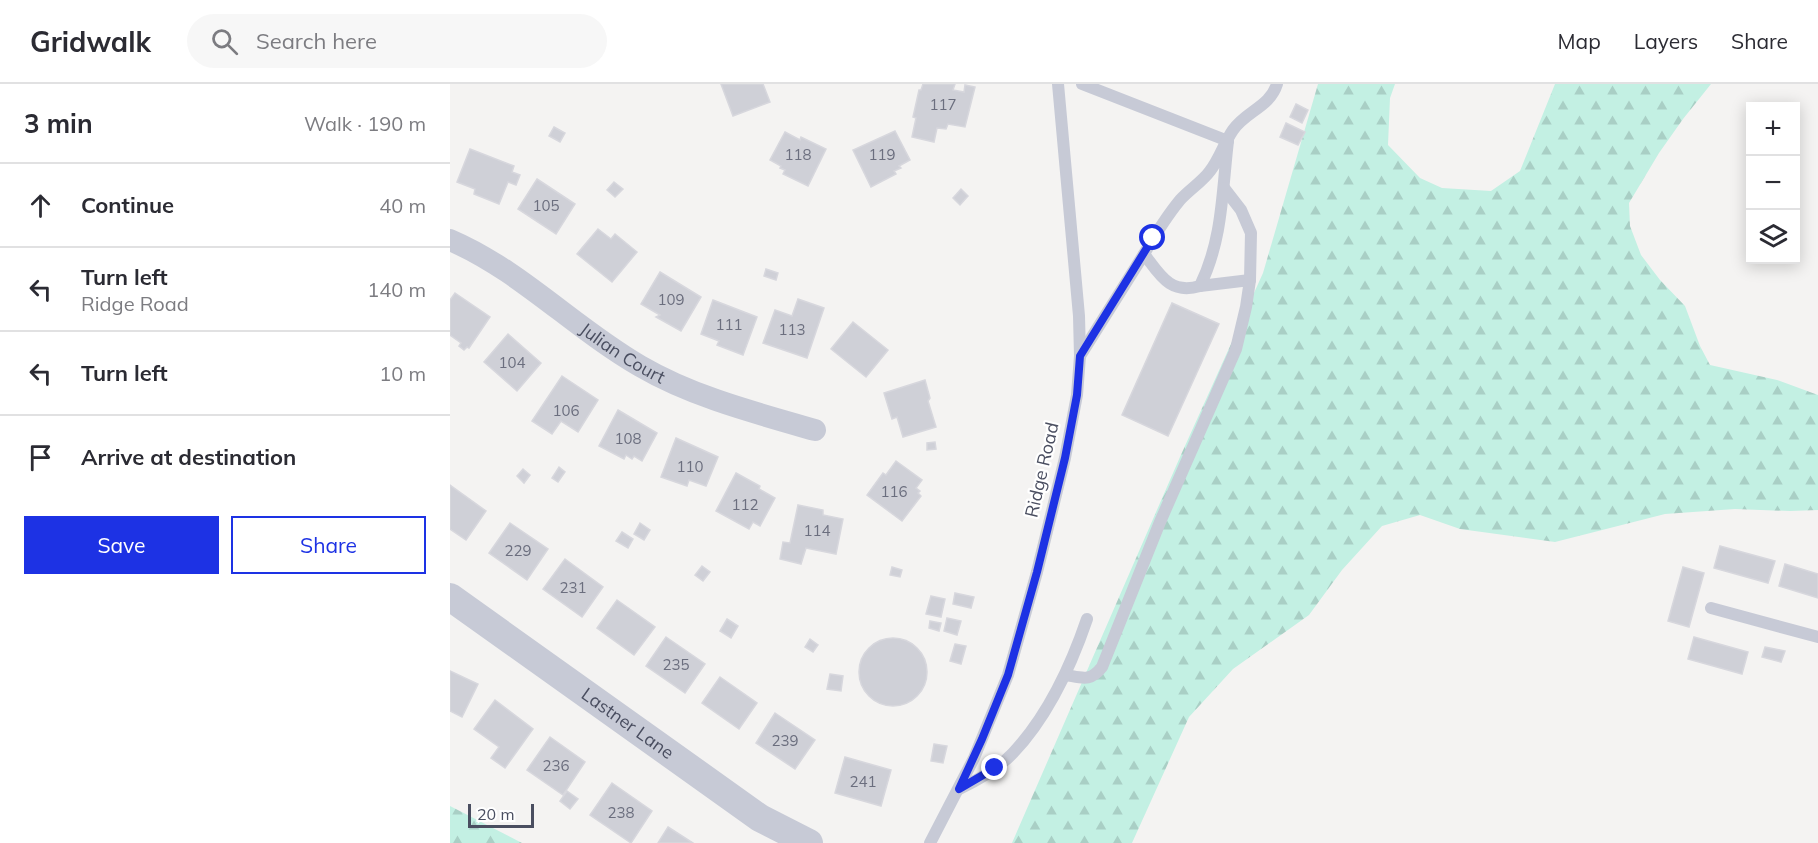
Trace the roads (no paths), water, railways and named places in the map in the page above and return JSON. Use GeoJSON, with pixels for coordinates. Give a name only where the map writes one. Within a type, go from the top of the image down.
{"type":"FeatureCollection","features":[{"type":"Feature","properties":{"kind":"street","name":"Julian Court"},"geometry":{"type":"LineString","coordinates":[[450,240],[494,262],[598,340],[640,367],[698,393],[815,430]]}},
{"type":"Feature","properties":{"kind":"street","name":"Lastner Lane"},"geometry":{"type":"LineString","coordinates":[[450,597],[751,811],[777,828],[809,843]]}},
{"type":"Feature","properties":{"kind":"lane","name":"Ridge Road"},"geometry":{"type":"LineString","coordinates":[[930,843],[959,789],[1008,675],[1065,458],[1077,395],[1080,356],[1079,316],[1058,84]]}},
{"type":"Feature","properties":{"kind":"lane"},"geometry":{"type":"LineString","coordinates":[[1082,84],[1228,141]]}},
{"type":"Feature","properties":{"kind":"lane"},"geometry":{"type":"LineString","coordinates":[[1080,356],[1165,219],[1211,169],[1232,131],[1241,120],[1268,102],[1277,84]]}},
{"type":"Feature","properties":{"kind":"lane"},"geometry":{"type":"LineString","coordinates":[[1200,286],[1213,256],[1222,212],[1228,141]]}},
{"type":"Feature","properties":{"kind":"lane"},"geometry":{"type":"LineString","coordinates":[[1065,675],[1086,679],[1095,676],[1102,667],[1160,522],[1236,349],[1250,280],[1251,233],[1241,210],[1224,188]]}},
{"type":"Feature","properties":{"kind":"lane"},"geometry":{"type":"LineString","coordinates":[[1144,254],[1166,282],[1179,288],[1250,280]]}},
{"type":"Feature","properties":{"kind":"lane"},"geometry":{"type":"LineString","coordinates":[[1711,608],[1818,637]]}},
{"type":"Feature","properties":{"kind":"lane"},"geometry":{"type":"LineString","coordinates":[[959,789],[982,777],[1013,753],[1048,705],[1065,675],[1075,655],[1087,619]]}}]}
